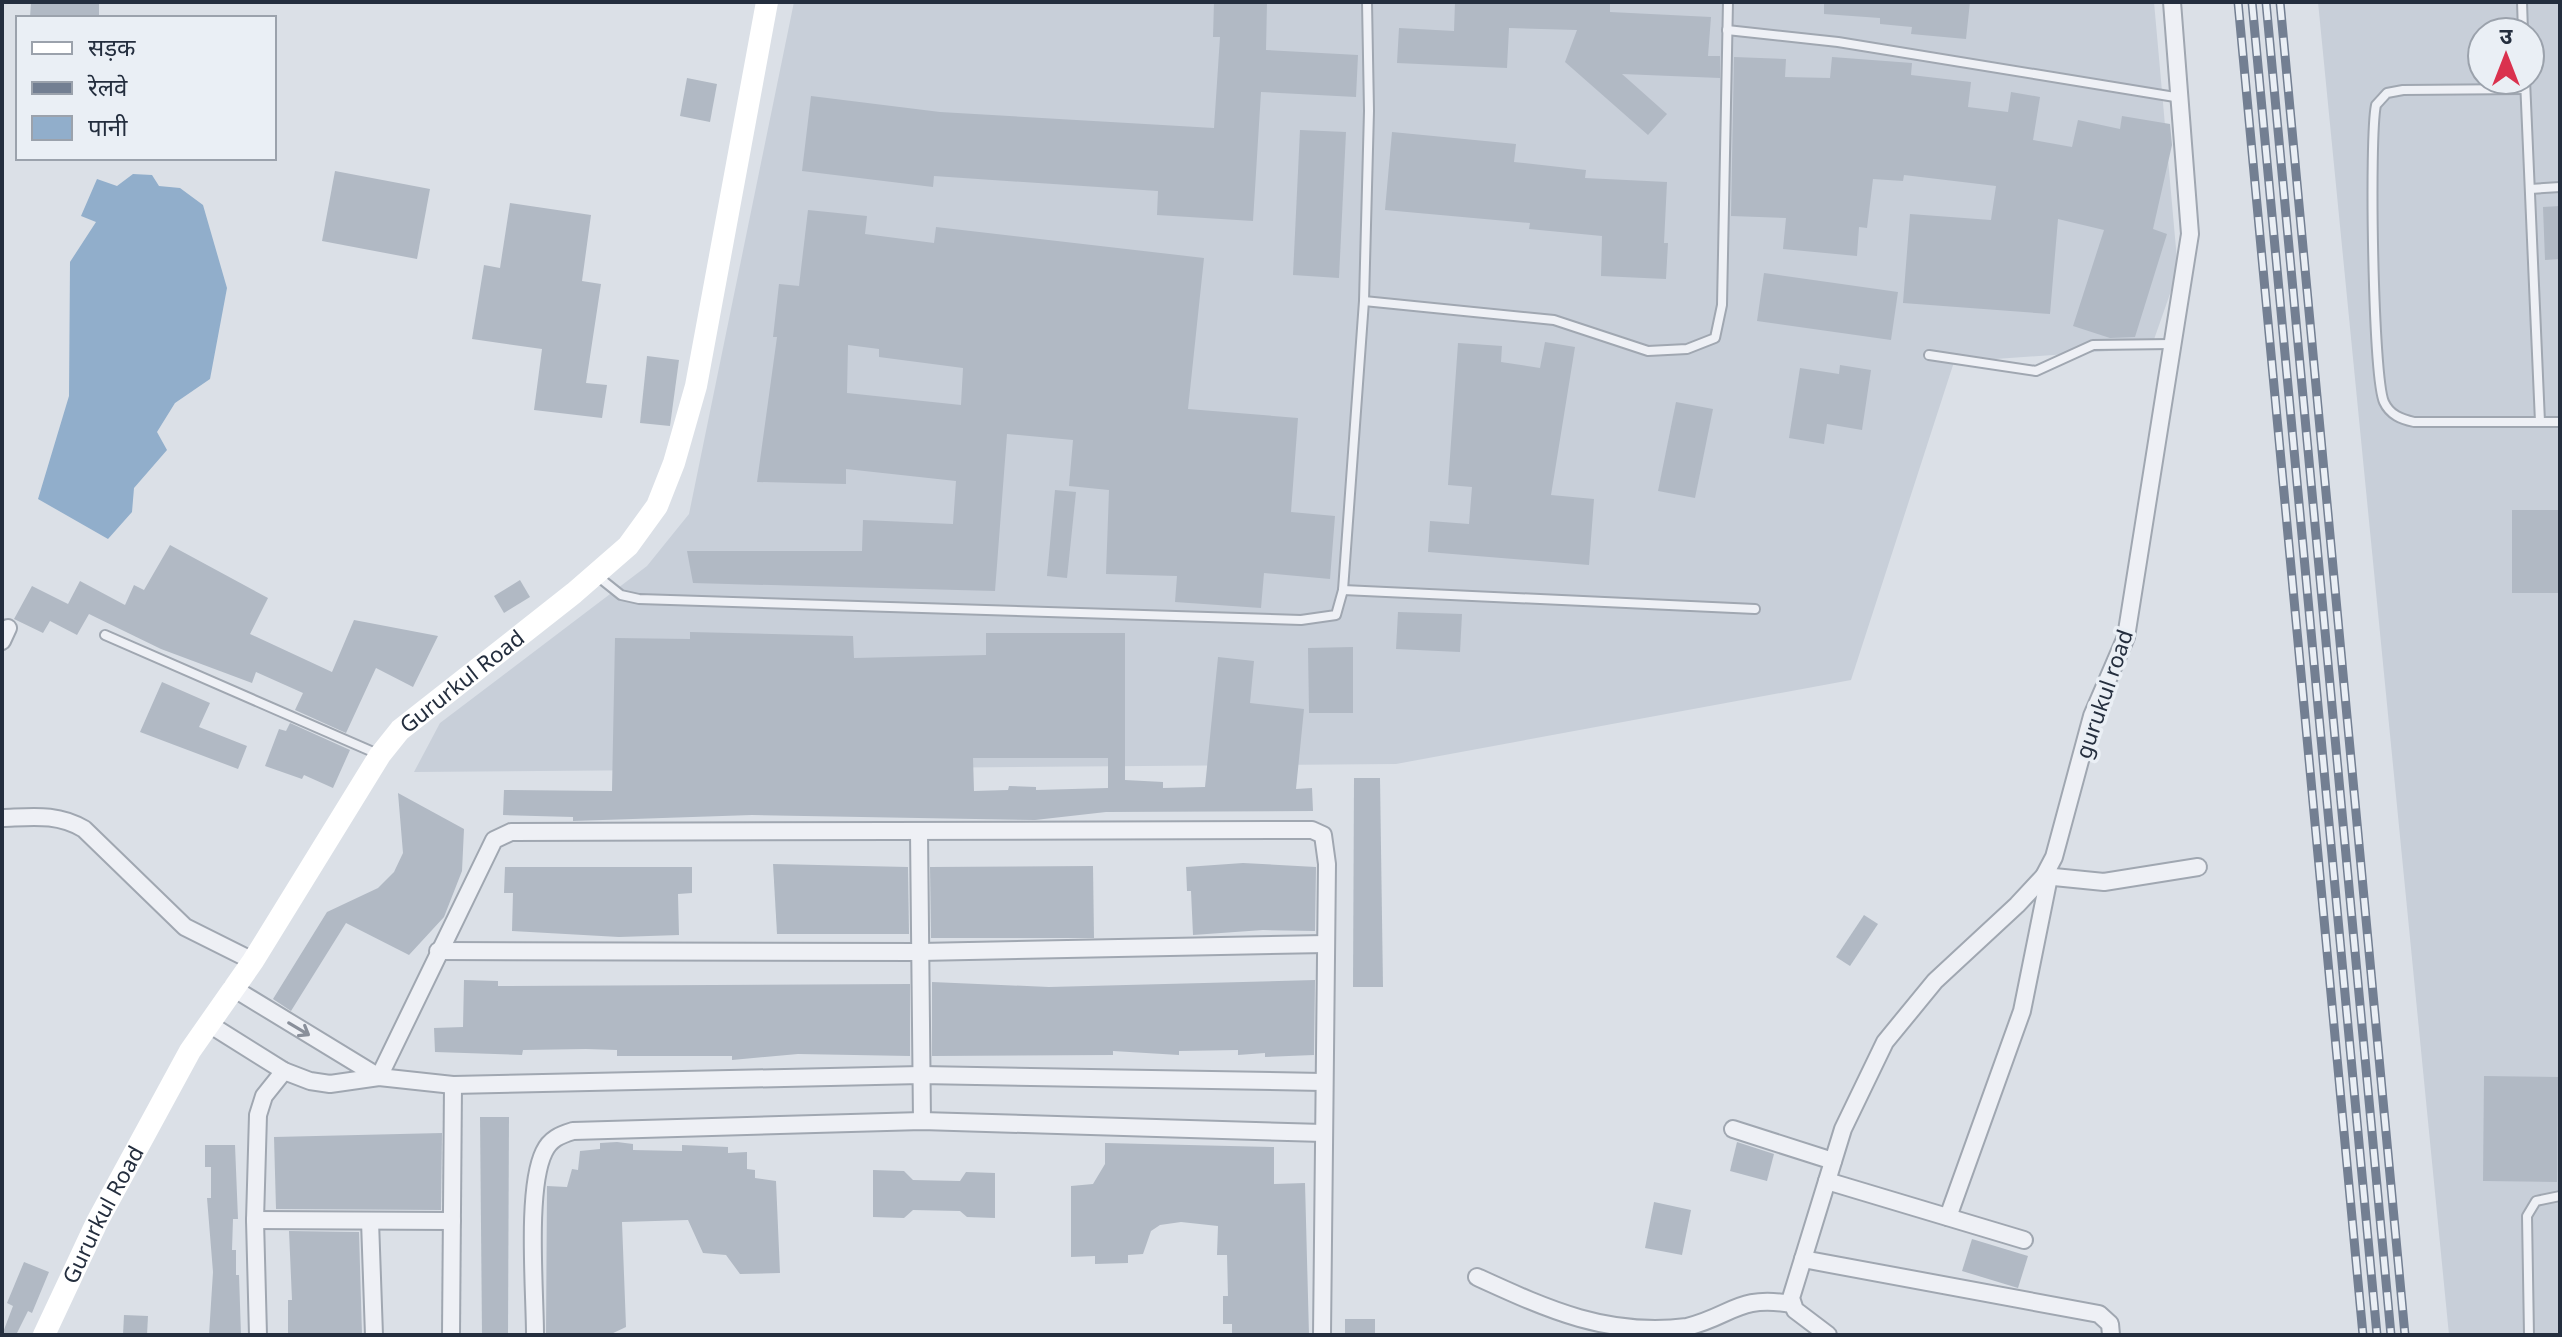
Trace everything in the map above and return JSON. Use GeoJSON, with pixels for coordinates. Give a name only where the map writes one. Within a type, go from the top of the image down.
{"type":"FeatureCollection","features":[{"type":"Feature","properties":{"kind":"street","name":"Gururkul Road"},"geometry":{"type":"LineString","coordinates":[[44,1335],[97,1222],[164,1098],[380,755],[400,730],[596,574],[647,523],[674,463],[696,386],[767,2]]}},
{"type":"Feature","properties":{"kind":"street","name":"gurukul road"},"geometry":{"type":"LineString","coordinates":[[1792,1304],[1833,1161],[1858,1091],[1907,1010],[2046,876],[2058,845],[2092,716],[2126,637],[2190,234],[2182,98],[2172,2]]}},
{"type":"Feature","properties":{"kind":"street"},"geometry":{"type":"LineString","coordinates":[[2,818],[44,816],[70,821],[84,829],[185,927],[253,961]]}},
{"type":"Feature","properties":{"kind":"street"},"geometry":{"type":"LineString","coordinates":[[379,1077],[494,840],[511,832],[1312,830],[1323,835],[1325,841],[1322,1335]]}},
{"type":"Feature","properties":{"kind":"street"},"geometry":{"type":"LineString","coordinates":[[919,832],[922,1121]]}},
{"type":"Feature","properties":{"kind":"street"},"geometry":{"type":"LineString","coordinates":[[1948,1217],[2022,1011],[2046,876],[2112,882],[2198,867]]}},
{"type":"Feature","properties":{"kind":"street"},"geometry":{"type":"LineString","coordinates":[[438,951],[920,952],[1326,944]]}},
{"type":"Feature","properties":{"kind":"street"},"geometry":{"type":"LineString","coordinates":[[233,988],[379,1077]]}},
{"type":"Feature","properties":{"kind":"street"},"geometry":{"type":"LineString","coordinates":[[209,1024],[284,1071],[330,1084],[379,1077],[453,1085],[921,1075],[1323,1082]]}},
{"type":"Feature","properties":{"kind":"street"},"geometry":{"type":"LineString","coordinates":[[258,1335],[255,1220],[258,1115],[264,1096],[284,1071]]}},
{"type":"Feature","properties":{"kind":"street"},"geometry":{"type":"LineString","coordinates":[[451,1335],[453,1085]]}},
{"type":"Feature","properties":{"kind":"street"},"geometry":{"type":"LineString","coordinates":[[535,1335],[536,1200],[544,1151],[562,1134],[573,1131],[922,1121],[1323,1133]]}},
{"type":"Feature","properties":{"kind":"street"},"geometry":{"type":"LineString","coordinates":[[1733,1129],[1833,1161]]}},
{"type":"Feature","properties":{"kind":"street"},"geometry":{"type":"LineString","coordinates":[[1827,1181],[2024,1240]]}},
{"type":"Feature","properties":{"kind":"street"},"geometry":{"type":"LineString","coordinates":[[255,1220],[452,1221]]}},
{"type":"Feature","properties":{"kind":"street"},"geometry":{"type":"LineString","coordinates":[[370,1221],[374,1335]]}},
{"type":"Feature","properties":{"kind":"street"},"geometry":{"type":"LineString","coordinates":[[1803,1259],[2084,1310],[2106,1317],[2111,1335]]}},
{"type":"Feature","properties":{"kind":"street"},"geometry":{"type":"LineString","coordinates":[[1477,1277],[1583,1325],[1606,1331],[1656,1332],[1687,1327],[1755,1300],[1792,1304],[1828,1335]]}},
{"type":"Feature","properties":{"kind":"lane"},"geometry":{"type":"LineString","coordinates":[[596,574],[621,595],[639,599],[1301,620],[1336,615],[1343,590],[1364,301],[1369,111],[1367,2]]}},
{"type":"Feature","properties":{"kind":"lane"},"geometry":{"type":"LineString","coordinates":[[1364,301],[1554,320],[1648,351],[1687,349],[1715,338],[1722,305],[1728,2]]}},
{"type":"Feature","properties":{"kind":"lane"},"geometry":{"type":"LineString","coordinates":[[1727,30],[1838,42],[2182,98]]}},
{"type":"Feature","properties":{"kind":"lane"},"geometry":{"type":"LineString","coordinates":[[2466,87],[2387,93],[2376,105],[2376,311],[2381,395],[2393,414],[2414,422],[2560,422]]}},
{"type":"Feature","properties":{"kind":"lane"},"geometry":{"type":"LineString","coordinates":[[2526,96],[2540,422]]}},
{"type":"Feature","properties":{"kind":"lane"},"geometry":{"type":"LineString","coordinates":[[2530,189],[2560,187]]}},
{"type":"Feature","properties":{"kind":"lane"},"geometry":{"type":"LineString","coordinates":[[1929,355],[2036,371],[2093,345],[2173,344]]}},
{"type":"Feature","properties":{"kind":"lane"},"geometry":{"type":"LineString","coordinates":[[1343,590],[1755,609]]}},
{"type":"Feature","properties":{"kind":"lane"},"geometry":{"type":"LineString","coordinates":[[105,635],[380,755]]}},
{"type":"Feature","properties":{"kind":"lane"},"geometry":{"type":"LineString","coordinates":[[2529,1335],[2527,1216],[2536,1201],[2560,1196]]}},
{"type":"Feature","properties":{"kind":"shaded area"},"geometry":{"type":"Polygon","coordinates":[[[794,2],[2154,2],[2178,271],[2151,348],[1954,362],[1851,680],[1396,764],[414,772],[440,723],[647,566],[689,514],[794,2]]]}},
{"type":"Feature","properties":{"kind":"shaded area"},"geometry":{"type":"Polygon","coordinates":[[[2318,2],[2560,2],[2560,1335],[2449,1335],[2318,2]]]}},
{"type":"Feature","properties":{"kind":"water"},"geometry":{"type":"Polygon","coordinates":[[[133,174],[152,175],[159,186],[180,188],[203,205],[227,288],[210,379],[175,403],[157,432],[167,450],[134,488],[132,512],[108,539],[38,499],[69,396],[70,262],[96,222],[81,216],[97,179],[117,186],[133,174]]]}},
{"type":"Feature","properties":{"kind":"building"},"geometry":{"type":"Polygon","coordinates":[[[31,2],[99,2],[99,16],[30,16],[31,2]]]}},
{"type":"Feature","properties":{"kind":"building"},"geometry":{"type":"Polygon","coordinates":[[[1214,2],[1267,2],[1266,50],[1358,55],[1356,97],[1261,92],[1253,221],[1157,215],[1158,191],[934,176],[933,187],[802,171],[811,96],[940,112],[1214,128],[1220,37],[1213,37],[1214,2]]]}},
{"type":"Feature","properties":{"kind":"building"},"geometry":{"type":"Polygon","coordinates":[[[1455,2],[1610,2],[1610,12],[1711,17],[1708,56],[1720,56],[1720,78],[1622,74],[1667,114],[1648,135],[1565,62],[1577,30],[1509,28],[1507,68],[1397,63],[1399,28],[1454,31],[1455,2]]]}},
{"type":"Feature","properties":{"kind":"building"},"geometry":{"type":"Polygon","coordinates":[[[1824,2],[1970,2],[1966,39],[1911,34],[1912,27],[1880,24],[1880,18],[1824,14],[1824,2]]]}},
{"type":"Feature","properties":{"kind":"building"},"geometry":{"type":"Polygon","coordinates":[[[1734,57],[1786,59],[1785,77],[1830,78],[1832,57],[1912,63],[1911,75],[1971,82],[1968,107],[2008,112],[2011,92],[2040,97],[2033,140],[2072,147],[2078,120],[2120,129],[2122,116],[2170,124],[2172,145],[2153,229],[2167,234],[2135,337],[2110,338],[2073,326],[2104,230],[2058,219],[2050,314],[1903,303],[1910,214],[1991,220],[1996,186],[1904,175],[1903,181],[1873,179],[1867,228],[1859,227],[1857,256],[1783,249],[1786,218],[1731,216],[1734,57]]]}},
{"type":"Feature","properties":{"kind":"building"},"geometry":{"type":"Polygon","coordinates":[[[687,78],[717,84],[710,122],[680,116],[687,78]]]}},
{"type":"Feature","properties":{"kind":"building"},"geometry":{"type":"Polygon","coordinates":[[[1300,130],[1346,132],[1339,278],[1293,275],[1300,130]]]}},
{"type":"Feature","properties":{"kind":"building"},"geometry":{"type":"Polygon","coordinates":[[[1392,132],[1516,144],[1514,162],[1586,170],[1585,178],[1667,182],[1666,279],[1601,276],[1602,236],[1529,229],[1530,223],[1385,210],[1392,132]]]}},
{"type":"Feature","properties":{"kind":"building"},"geometry":{"type":"Polygon","coordinates":[[[335,171],[430,189],[417,259],[322,241],[335,171]]]}},
{"type":"Feature","properties":{"kind":"building"},"geometry":{"type":"Polygon","coordinates":[[[510,203],[591,215],[582,281],[601,284],[586,383],[607,385],[602,418],[534,410],[542,349],[472,339],[484,265],[500,268],[510,203]]]}},
{"type":"Feature","properties":{"kind":"building"},"geometry":{"type":"Polygon","coordinates":[[[2560,206],[2560,259],[2545,260],[2543,207],[2560,206]]]}},
{"type":"Feature","properties":{"kind":"building"},"geometry":{"type":"Polygon","coordinates":[[[808,210],[867,216],[865,234],[934,243],[936,227],[1204,258],[1188,409],[1298,418],[1291,512],[1335,516],[1330,579],[1264,573],[1261,608],[1175,602],[1177,576],[1106,574],[1109,490],[1069,486],[1073,440],[1007,434],[995,591],[693,583],[687,551],[862,551],[863,520],[953,524],[956,481],[846,469],[846,484],[757,482],[777,337],[773,337],[779,284],[799,286],[808,210]],[[848,345],[847,393],[961,405],[963,368],[879,357],[879,349],[848,345]]]}},
{"type":"Feature","properties":{"kind":"building"},"geometry":{"type":"Polygon","coordinates":[[[1764,273],[1898,292],[1891,340],[1757,321],[1764,273]]]}},
{"type":"Feature","properties":{"kind":"building"},"geometry":{"type":"Polygon","coordinates":[[[1545,342],[1575,347],[1551,495],[1594,499],[1589,565],[1428,552],[1430,521],[1469,524],[1472,487],[1448,485],[1458,343],[1502,346],[1501,362],[1540,368],[1545,342]]]}},
{"type":"Feature","properties":{"kind":"building"},"geometry":{"type":"Polygon","coordinates":[[[647,356],[679,360],[670,426],[640,423],[647,356]]]}},
{"type":"Feature","properties":{"kind":"building"},"geometry":{"type":"Polygon","coordinates":[[[1840,365],[1871,370],[1862,430],[1827,424],[1824,444],[1789,438],[1800,368],[1839,374],[1840,365]]]}},
{"type":"Feature","properties":{"kind":"building"},"geometry":{"type":"Polygon","coordinates":[[[1676,402],[1713,409],[1695,498],[1658,491],[1676,402]]]}},
{"type":"Feature","properties":{"kind":"building"},"geometry":{"type":"Polygon","coordinates":[[[1055,490],[1076,492],[1067,578],[1047,576],[1055,490]]]}},
{"type":"Feature","properties":{"kind":"building"},"geometry":{"type":"Polygon","coordinates":[[[2512,510],[2560,510],[2560,593],[2512,593],[2512,510]]]}},
{"type":"Feature","properties":{"kind":"building"},"geometry":{"type":"Polygon","coordinates":[[[170,545],[268,598],[250,634],[332,672],[354,620],[438,636],[413,687],[376,668],[346,733],[295,710],[303,693],[256,672],[252,683],[161,649],[89,614],[77,635],[50,621],[43,633],[14,619],[32,586],[68,604],[80,581],[125,605],[134,585],[144,590],[170,545]]]}},
{"type":"Feature","properties":{"kind":"building"},"geometry":{"type":"Polygon","coordinates":[[[520,580],[530,597],[504,613],[494,596],[520,580]]]}},
{"type":"Feature","properties":{"kind":"building"},"geometry":{"type":"Polygon","coordinates":[[[1398,612],[1462,614],[1460,652],[1396,649],[1398,612]]]}},
{"type":"Feature","properties":{"kind":"building"},"geometry":{"type":"Polygon","coordinates":[[[690,632],[853,636],[854,658],[986,655],[986,633],[1125,633],[1125,780],[1163,782],[1163,788],[1205,787],[1218,657],[1254,661],[1250,703],[1304,709],[1296,789],[1312,788],[1313,811],[1106,812],[1035,820],[752,815],[573,821],[573,817],[503,815],[504,790],[612,791],[615,638],[690,639],[690,632]],[[973,758],[974,791],[1008,790],[1009,786],[1036,787],[1036,790],[1108,788],[1108,758],[973,758]]]}},
{"type":"Feature","properties":{"kind":"building"},"geometry":{"type":"Polygon","coordinates":[[[1353,647],[1353,713],[1309,713],[1308,648],[1353,647]]]}},
{"type":"Feature","properties":{"kind":"building"},"geometry":{"type":"Polygon","coordinates":[[[162,682],[210,703],[199,727],[247,746],[238,769],[140,732],[162,682]]]}},
{"type":"Feature","properties":{"kind":"building"},"geometry":{"type":"Polygon","coordinates":[[[290,723],[350,750],[333,788],[304,775],[302,779],[265,766],[279,729],[286,731],[290,723]]]}},
{"type":"Feature","properties":{"kind":"building"},"geometry":{"type":"Polygon","coordinates":[[[1354,778],[1380,778],[1383,987],[1353,987],[1354,778]]]}},
{"type":"Feature","properties":{"kind":"building"},"geometry":{"type":"Polygon","coordinates":[[[398,793],[464,829],[462,871],[444,917],[409,955],[346,923],[291,1011],[273,999],[327,912],[378,888],[394,872],[403,853],[398,793]]]}},
{"type":"Feature","properties":{"kind":"building"},"geometry":{"type":"Polygon","coordinates":[[[1243,863],[1316,867],[1315,931],[1263,930],[1193,935],[1191,891],[1187,891],[1186,867],[1243,863]]]}},
{"type":"Feature","properties":{"kind":"building"},"geometry":{"type":"Polygon","coordinates":[[[773,864],[908,867],[909,934],[777,934],[773,864]]]}},
{"type":"Feature","properties":{"kind":"building"},"geometry":{"type":"Polygon","coordinates":[[[1093,866],[1094,938],[931,938],[930,867],[1093,866]]]}},
{"type":"Feature","properties":{"kind":"building"},"geometry":{"type":"Polygon","coordinates":[[[505,867],[692,867],[692,893],[678,894],[679,935],[619,937],[512,931],[513,893],[504,893],[505,867]]]}},
{"type":"Feature","properties":{"kind":"building"},"geometry":{"type":"Polygon","coordinates":[[[1864,915],[1878,924],[1850,966],[1836,957],[1864,915]]]}},
{"type":"Feature","properties":{"kind":"building"},"geometry":{"type":"Polygon","coordinates":[[[464,980],[498,981],[498,986],[910,984],[910,1056],[798,1054],[732,1060],[732,1056],[617,1056],[617,1050],[586,1049],[523,1050],[522,1055],[435,1052],[434,1028],[463,1027],[464,980]]]}},
{"type":"Feature","properties":{"kind":"building"},"geometry":{"type":"Polygon","coordinates":[[[1315,980],[1314,1055],[1265,1057],[1265,1053],[1238,1055],[1238,1050],[1179,1051],[1179,1055],[1113,1051],[1113,1055],[932,1056],[932,982],[1049,987],[1315,980]]]}},
{"type":"Feature","properties":{"kind":"building"},"geometry":{"type":"Polygon","coordinates":[[[2484,1076],[2558,1077],[2557,1182],[2483,1181],[2484,1076]]]}},
{"type":"Feature","properties":{"kind":"building"},"geometry":{"type":"Polygon","coordinates":[[[480,1117],[509,1117],[508,1335],[482,1335],[480,1117]]]}},
{"type":"Feature","properties":{"kind":"building"},"geometry":{"type":"Polygon","coordinates":[[[442,1133],[441,1210],[276,1209],[274,1137],[442,1133]]]}},
{"type":"Feature","properties":{"kind":"building"},"geometry":{"type":"Polygon","coordinates":[[[1737,1142],[1774,1154],[1767,1181],[1730,1171],[1737,1142]]]}},
{"type":"Feature","properties":{"kind":"building"},"geometry":{"type":"Polygon","coordinates":[[[600,1143],[633,1144],[633,1150],[682,1151],[682,1145],[728,1147],[728,1153],[747,1152],[747,1169],[755,1170],[755,1178],[776,1181],[780,1273],[740,1274],[726,1255],[703,1253],[688,1220],[622,1222],[626,1327],[609,1335],[546,1334],[547,1186],[567,1187],[572,1169],[578,1170],[580,1151],[600,1149],[600,1143]]]}},
{"type":"Feature","properties":{"kind":"building"},"geometry":{"type":"Polygon","coordinates":[[[1105,1143],[1274,1147],[1274,1184],[1305,1183],[1309,1335],[1232,1335],[1232,1324],[1223,1324],[1223,1296],[1228,1296],[1227,1255],[1217,1255],[1218,1226],[1181,1222],[1160,1225],[1151,1231],[1143,1254],[1128,1255],[1128,1263],[1095,1264],[1095,1256],[1071,1257],[1071,1186],[1093,1184],[1105,1164],[1105,1143]]]}},
{"type":"Feature","properties":{"kind":"building"},"geometry":{"type":"Polygon","coordinates":[[[205,1145],[235,1145],[238,1219],[233,1219],[232,1250],[236,1250],[236,1275],[239,1275],[241,1335],[209,1335],[213,1272],[207,1198],[211,1198],[211,1167],[205,1167],[205,1145]]]}},
{"type":"Feature","properties":{"kind":"building"},"geometry":{"type":"Polygon","coordinates":[[[873,1170],[904,1171],[913,1180],[960,1181],[966,1172],[995,1173],[995,1218],[967,1217],[960,1211],[913,1210],[904,1218],[873,1217],[873,1170]]]}},
{"type":"Feature","properties":{"kind":"building"},"geometry":{"type":"Polygon","coordinates":[[[1654,1202],[1691,1210],[1682,1255],[1645,1248],[1654,1202]]]}},
{"type":"Feature","properties":{"kind":"building"},"geometry":{"type":"Polygon","coordinates":[[[289,1231],[359,1232],[362,1335],[288,1335],[288,1300],[292,1300],[289,1231]]]}},
{"type":"Feature","properties":{"kind":"building"},"geometry":{"type":"Polygon","coordinates":[[[1972,1239],[2028,1256],[2018,1288],[1962,1271],[1972,1239]]]}},
{"type":"Feature","properties":{"kind":"building"},"geometry":{"type":"Polygon","coordinates":[[[24,1262],[49,1272],[32,1313],[28,1311],[16,1335],[2,1335],[13,1306],[7,1303],[24,1262]]]}},
{"type":"Feature","properties":{"kind":"building"},"geometry":{"type":"Polygon","coordinates":[[[124,1315],[148,1316],[147,1335],[123,1335],[124,1315]]]}},
{"type":"Feature","properties":{"kind":"building"},"geometry":{"type":"Polygon","coordinates":[[[1345,1319],[1375,1319],[1375,1335],[1345,1335],[1345,1319]]]}},
{"type":"Feature","properties":{"kind":"railway"},"geometry":{"type":"LineString","coordinates":[[2238,2],[2363,1335]]}},
{"type":"Feature","properties":{"kind":"railway"},"geometry":{"type":"LineString","coordinates":[[2252,2],[2377,1335]]}},
{"type":"Feature","properties":{"kind":"railway"},"geometry":{"type":"LineString","coordinates":[[2266,2],[2391,1335]]}},
{"type":"Feature","properties":{"kind":"railway"},"geometry":{"type":"LineString","coordinates":[[2280,2],[2405,1335]]}}]}
